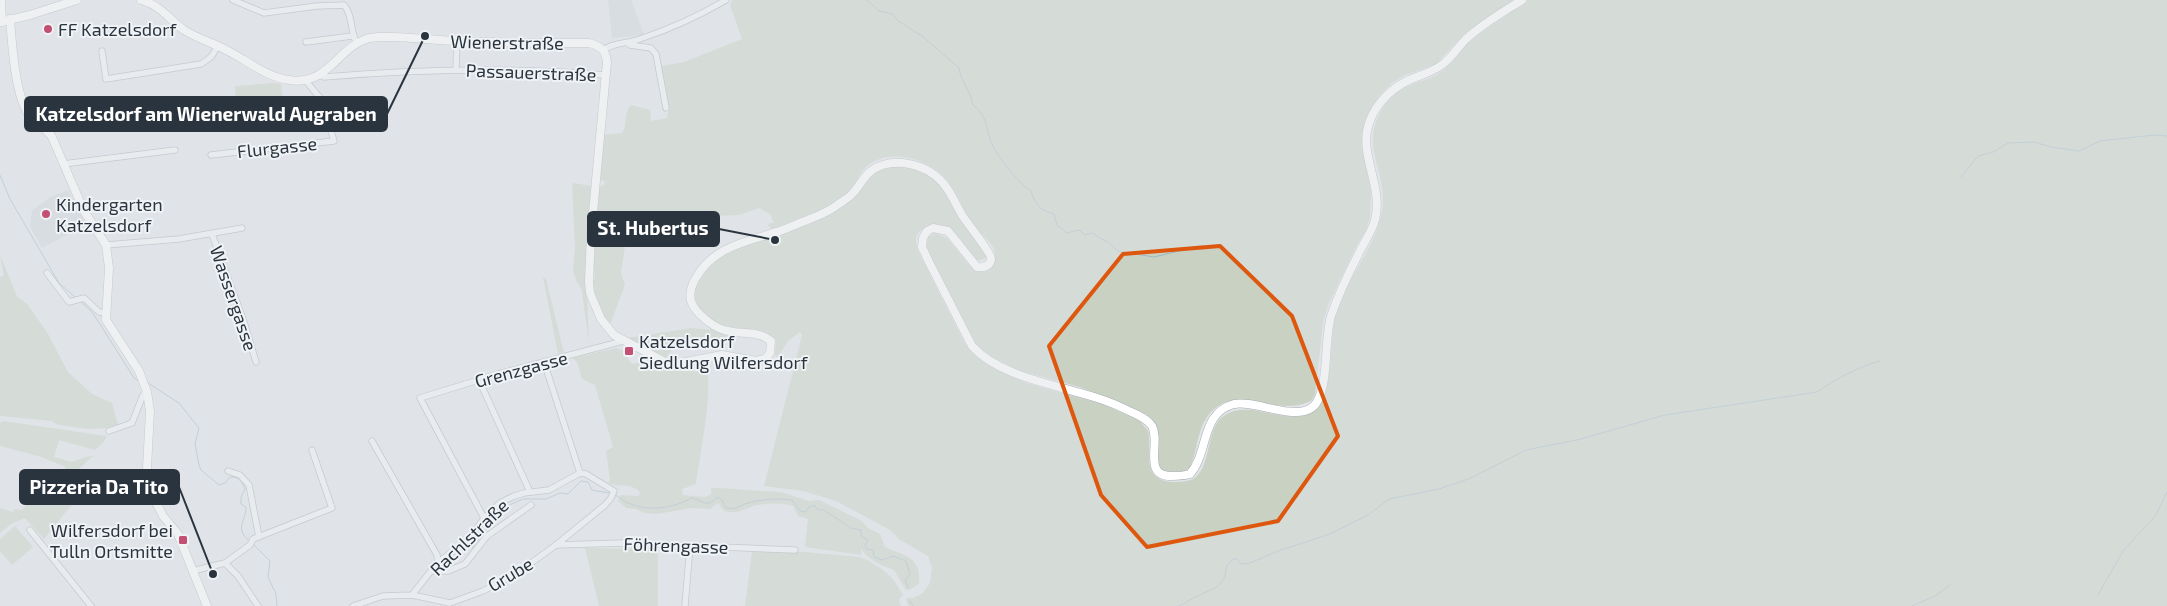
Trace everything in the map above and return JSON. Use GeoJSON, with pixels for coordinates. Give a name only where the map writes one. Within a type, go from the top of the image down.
{"type":"FeatureCollection","features":[{"type":"Feature","properties":{"kind":"street"},"geometry":{"type":"LineString","coordinates":[[1,0],[22,100],[28,114],[47,130],[84,211],[106,245],[109,268],[105,313],[108,325],[143,381],[150,411],[147,468],[150,488],[156,505],[178,534],[207,606]]}},
{"type":"Feature","properties":{"kind":"street"},"geometry":{"type":"LineString","coordinates":[[4,21],[59,3],[77,0]]}},
{"type":"Feature","properties":{"kind":"street","name":"Wienerstraße"},"geometry":{"type":"LineString","coordinates":[[141,0],[161,9],[187,32],[218,46],[273,76],[288,80],[306,80],[319,75],[357,44],[374,37],[589,44],[603,50]]}},
{"type":"Feature","properties":{"kind":"street"},"geometry":{"type":"LineString","coordinates":[[233,0],[264,13],[317,3],[344,5],[349,10],[352,36],[357,44]]}},
{"type":"Feature","properties":{"kind":"street"},"geometry":{"type":"LineString","coordinates":[[726,0],[702,14],[628,43],[613,44],[603,50],[606,57],[605,75],[591,234],[589,282],[590,293],[608,331],[623,341],[667,363],[681,363],[722,355],[756,361],[765,359],[772,347],[771,341],[767,338],[761,335],[722,330],[702,317],[693,307],[690,294],[694,280],[700,270],[713,256],[723,250],[776,232],[834,208],[852,194],[864,178],[877,168],[900,162],[912,164],[943,182],[975,235],[990,251],[992,258],[989,264],[983,268],[977,267],[948,231],[933,228],[926,232],[922,238],[922,246],[928,262],[972,346],[981,356],[1012,372],[1121,407],[1149,422],[1156,436],[1154,464],[1156,471],[1167,476],[1190,474],[1200,460],[1203,441],[1210,424],[1216,415],[1235,404],[1251,405],[1272,410],[1301,412],[1311,408],[1317,402],[1330,322],[1338,294],[1375,220],[1378,200],[1367,132],[1370,121],[1380,104],[1393,89],[1442,65],[1473,33],[1522,0]]}},
{"type":"Feature","properties":{"kind":"street"},"geometry":{"type":"LineString","coordinates":[[306,42],[352,36]]}},
{"type":"Feature","properties":{"kind":"street","name":"Passauerstraße"},"geometry":{"type":"LineString","coordinates":[[456,69],[457,41]]}},
{"type":"Feature","properties":{"kind":"street"},"geometry":{"type":"LineString","coordinates":[[628,43],[630,45],[651,48],[656,54],[666,108]]}},
{"type":"Feature","properties":{"kind":"street"},"geometry":{"type":"LineString","coordinates":[[102,51],[106,79],[201,64],[211,58],[218,46]]}},
{"type":"Feature","properties":{"kind":"street","name":"Passauerstraße"},"geometry":{"type":"LineString","coordinates":[[319,75],[324,77],[456,69],[548,70],[605,75]]}},
{"type":"Feature","properties":{"kind":"street","name":"Flurgasse"},"geometry":{"type":"LineString","coordinates":[[211,155],[334,141],[324,105],[318,94],[306,80]]}},
{"type":"Feature","properties":{"kind":"street"},"geometry":{"type":"LineString","coordinates":[[47,130],[179,108],[201,101]]}},
{"type":"Feature","properties":{"kind":"street"},"geometry":{"type":"LineString","coordinates":[[63,164],[175,150]]}},
{"type":"Feature","properties":{"kind":"street"},"geometry":{"type":"LineString","coordinates":[[106,245],[212,234],[242,228]]}},
{"type":"Feature","properties":{"kind":"street","name":"Wassergasse"},"geometry":{"type":"LineString","coordinates":[[212,234],[244,322],[256,362]]}},
{"type":"Feature","properties":{"kind":"street"},"geometry":{"type":"LineString","coordinates":[[47,273],[69,302],[84,298],[99,312],[105,313]]}},
{"type":"Feature","properties":{"kind":"street","name":"Grenzgasse"},"geometry":{"type":"LineString","coordinates":[[484,518],[420,398],[623,341]]}},
{"type":"Feature","properties":{"kind":"street"},"geometry":{"type":"LineString","coordinates":[[544,362],[580,473]]}},
{"type":"Feature","properties":{"kind":"street"},"geometry":{"type":"LineString","coordinates":[[479,380],[530,492]]}},
{"type":"Feature","properties":{"kind":"street"},"geometry":{"type":"LineString","coordinates":[[108,431],[132,423],[143,395],[143,381]]}},
{"type":"Feature","properties":{"kind":"street"},"geometry":{"type":"LineString","coordinates":[[372,441],[437,555],[438,562]]}},
{"type":"Feature","properties":{"kind":"street"},"geometry":{"type":"LineString","coordinates":[[192,570],[225,563],[259,537],[332,508],[312,450]]}},
{"type":"Feature","properties":{"kind":"street"},"geometry":{"type":"LineString","coordinates":[[228,471],[240,475],[249,485],[259,537]]}},
{"type":"Feature","properties":{"kind":"street","name":"Grube"},"geometry":{"type":"LineString","coordinates":[[354,606],[383,596],[412,595],[451,605],[500,583],[556,545],[611,498],[614,491],[586,474],[580,473]]}},
{"type":"Feature","properties":{"kind":"street","name":"Rachlstraße"},"geometry":{"type":"LineString","coordinates":[[412,595],[438,562],[468,541],[484,518],[500,503],[514,496],[549,490],[580,473]]}},
{"type":"Feature","properties":{"kind":"street"},"geometry":{"type":"LineString","coordinates":[[432,571],[448,571],[465,564],[488,536],[531,505]]}},
{"type":"Feature","properties":{"kind":"street"},"geometry":{"type":"LineString","coordinates":[[30,530],[91,606]]}},
{"type":"Feature","properties":{"kind":"street","name":"Föhrengasse"},"geometry":{"type":"LineString","coordinates":[[556,545],[622,543],[795,550]]}},
{"type":"Feature","properties":{"kind":"street"},"geometry":{"type":"LineString","coordinates":[[685,606],[690,546]]}},
{"type":"Feature","properties":{"kind":"street"},"geometry":{"type":"LineString","coordinates":[[225,563],[238,576],[258,606]]}},
{"type":"Feature","properties":{"kind":"highlighted area"},"geometry":{"type":"Polygon","coordinates":[[[1220,246],[1292,316],[1338,436],[1278,521],[1147,547],[1101,495],[1049,346],[1123,254],[1220,246]]]}},
{"type":"Feature","properties":{"kind":"shaded area"},"geometry":{"type":"Polygon","coordinates":[[[608,0],[631,0],[644,35],[612,38],[608,0]]]}},
{"type":"Feature","properties":{"kind":"shaded area"},"geometry":{"type":"Polygon","coordinates":[[[68,190],[86,225],[42,248],[30,226],[32,211],[50,197],[68,190]]]}},
{"type":"Feature","properties":{"kind":"green space"},"geometry":{"type":"Polygon","coordinates":[[[732,0],[1513,0],[1463,35],[1436,64],[1405,75],[1392,83],[1379,96],[1370,112],[1362,136],[1371,192],[1370,217],[1366,230],[1328,305],[1323,323],[1315,394],[1312,400],[1299,405],[1285,406],[1243,400],[1230,401],[1218,406],[1204,423],[1190,468],[1185,471],[1165,472],[1157,464],[1158,431],[1156,425],[1146,414],[1080,387],[1017,370],[986,354],[974,344],[925,247],[926,238],[935,233],[947,238],[970,266],[975,269],[990,266],[995,253],[990,243],[972,223],[947,180],[930,166],[908,158],[896,157],[874,161],[865,168],[850,190],[840,199],[811,214],[772,229],[768,226],[770,223],[774,223],[770,214],[759,208],[739,215],[712,216],[671,223],[657,224],[629,220],[621,273],[625,285],[611,322],[608,325],[597,307],[593,282],[595,279],[593,259],[599,187],[604,185],[605,182],[600,179],[602,135],[622,133],[627,112],[631,105],[650,110],[651,121],[667,118],[669,108],[661,66],[684,62],[742,39],[730,5],[732,0]]]}},
{"type":"Feature","properties":{"kind":"green space"},"geometry":{"type":"Polygon","coordinates":[[[1528,0],[2167,0],[2167,606],[908,606],[906,598],[913,598],[923,593],[930,583],[932,568],[928,556],[900,540],[890,530],[836,501],[803,491],[764,486],[802,335],[800,332],[789,340],[778,356],[775,356],[776,340],[770,335],[754,330],[726,326],[709,318],[697,304],[695,290],[699,277],[709,266],[739,248],[768,238],[775,243],[781,244],[780,235],[835,208],[868,177],[885,167],[905,165],[931,175],[944,189],[960,220],[987,254],[986,258],[976,261],[953,235],[946,231],[931,228],[924,229],[919,231],[917,236],[916,243],[919,253],[965,344],[972,353],[984,362],[1026,383],[1102,404],[1140,421],[1148,431],[1151,469],[1161,479],[1171,482],[1185,481],[1193,479],[1199,474],[1206,459],[1216,424],[1221,418],[1232,411],[1258,411],[1296,417],[1308,414],[1319,406],[1324,398],[1329,376],[1335,317],[1346,288],[1370,246],[1381,217],[1382,188],[1373,142],[1378,117],[1386,103],[1398,91],[1441,72],[1469,42],[1528,0]]]}},
{"type":"Feature","properties":{"kind":"green space"},"geometry":{"type":"Polygon","coordinates":[[[281,84],[283,101],[317,98],[322,110],[207,121],[208,109],[236,106],[235,86],[281,84]]]}},
{"type":"Feature","properties":{"kind":"green space"},"geometry":{"type":"Polygon","coordinates":[[[574,183],[591,186],[586,270],[589,344],[582,291],[573,271],[575,247],[572,186],[574,183]]]}},
{"type":"Feature","properties":{"kind":"green space"},"geometry":{"type":"Polygon","coordinates":[[[0,255],[17,296],[27,304],[47,332],[68,372],[92,394],[112,403],[118,425],[87,429],[56,424],[52,421],[0,416],[0,277],[4,276],[0,255]]]}},
{"type":"Feature","properties":{"kind":"green space"},"geometry":{"type":"Polygon","coordinates":[[[543,277],[546,279],[564,353],[558,354],[543,277]]]}},
{"type":"Feature","properties":{"kind":"green space"},"geometry":{"type":"Polygon","coordinates":[[[691,328],[714,330],[726,335],[728,339],[725,341],[711,338],[674,346],[668,356],[664,358],[627,338],[691,328]]]}},
{"type":"Feature","properties":{"kind":"green space"},"geometry":{"type":"Polygon","coordinates":[[[616,348],[626,351],[628,359],[632,364],[644,362],[664,369],[707,372],[707,409],[696,484],[682,489],[683,495],[705,497],[711,494],[711,488],[719,488],[781,492],[809,501],[819,500],[862,521],[868,528],[880,534],[885,547],[911,559],[918,568],[919,584],[906,590],[894,570],[875,562],[861,549],[861,555],[805,547],[808,519],[798,516],[793,506],[767,504],[753,506],[738,512],[729,512],[724,511],[718,503],[710,509],[692,508],[657,514],[626,508],[618,501],[621,495],[638,496],[641,493],[629,486],[608,483],[610,480],[606,451],[613,447],[595,385],[582,379],[577,362],[572,358],[616,348]]]}},
{"type":"Feature","properties":{"kind":"green space"},"geometry":{"type":"Polygon","coordinates":[[[3,421],[107,436],[104,442],[95,450],[59,440],[54,457],[72,462],[93,456],[70,477],[80,486],[81,493],[44,539],[25,518],[11,524],[0,533],[0,508],[13,512],[15,509],[21,510],[48,488],[66,467],[41,457],[0,446],[0,423],[3,421]]]}},
{"type":"Feature","properties":{"kind":"green space"},"geometry":{"type":"Polygon","coordinates":[[[15,526],[33,547],[12,565],[0,551],[0,539],[15,526]]]}},
{"type":"Feature","properties":{"kind":"green space"},"geometry":{"type":"Polygon","coordinates":[[[585,548],[658,549],[658,606],[599,606],[585,548]]]}},
{"type":"Feature","properties":{"kind":"green space"},"geometry":{"type":"Polygon","coordinates":[[[752,552],[805,552],[860,557],[883,570],[893,579],[903,595],[899,599],[901,606],[745,606],[752,552]]]}},
{"type":"Feature","properties":{"kind":"waterway"},"geometry":{"type":"LineString","coordinates":[[867,0],[879,11],[893,14],[897,20],[922,36],[959,68],[973,105],[985,120],[992,145],[996,152],[1014,175],[1031,191],[1039,207],[1054,214],[1057,225],[1067,233],[1079,230],[1085,235],[1092,233],[1118,251],[1154,257],[1204,245]]}},
{"type":"Feature","properties":{"kind":"waterway"},"geometry":{"type":"LineString","coordinates":[[1961,177],[1978,156],[1993,152],[2008,143],[2034,142],[2051,147],[2079,151],[2100,141],[2154,135],[2167,136]]}},
{"type":"Feature","properties":{"kind":"waterway"},"geometry":{"type":"LineString","coordinates":[[0,175],[10,199],[59,283],[76,298]]}},
{"type":"Feature","properties":{"kind":"waterway"},"geometry":{"type":"LineString","coordinates":[[80,301],[92,312],[134,378],[139,381]]}},
{"type":"Feature","properties":{"kind":"waterway"},"geometry":{"type":"LineString","coordinates":[[1179,606],[1221,583],[1224,579],[1226,567],[1233,559],[1237,559],[1241,564],[1250,563],[1278,551],[1330,534],[1368,515],[1389,499],[1439,489],[1471,478],[1526,450],[1577,440],[1665,415],[1817,392],[1847,374],[1880,361]]}},
{"type":"Feature","properties":{"kind":"waterway"},"geometry":{"type":"LineString","coordinates":[[148,383],[179,403],[199,428],[195,444],[201,470],[219,485],[225,483],[230,477],[236,477],[241,482],[245,489],[241,497],[241,504],[246,507],[241,528],[249,541]]}},
{"type":"Feature","properties":{"kind":"waterway"},"geometry":{"type":"LineString","coordinates":[[472,548],[487,528],[503,515],[509,505],[523,499],[546,499],[560,493],[568,494],[581,481],[588,482],[592,490],[609,493]]}},
{"type":"Feature","properties":{"kind":"waterway"},"geometry":{"type":"LineString","coordinates":[[2098,595],[2123,551],[2156,515],[2167,492]]}},
{"type":"Feature","properties":{"kind":"waterway"},"geometry":{"type":"LineString","coordinates":[[615,495],[634,505],[651,508],[676,505],[692,498],[708,503],[718,497],[726,508],[729,509],[756,501],[775,499],[792,500],[800,511],[806,512],[810,506],[815,506],[818,510],[824,510],[851,528],[861,530],[861,536],[868,540],[865,545],[867,549],[873,550],[874,557],[882,560],[893,556],[906,561],[910,574],[905,580],[909,589]]}},
{"type":"Feature","properties":{"kind":"waterway"},"geometry":{"type":"LineString","coordinates":[[252,543],[270,561],[268,577],[276,594],[277,606]]}},
{"type":"Feature","properties":{"kind":"waterway"},"geometry":{"type":"LineString","coordinates":[[1912,606],[1935,596],[1950,585]]}},
{"type":"Feature","properties":{"kind":"waterway"},"geometry":{"type":"LineString","coordinates":[[910,601],[913,606]]}},
{"type":"Feature","properties":{"kind":"place","name":"FF Katzelsdorf"},"geometry":{"type":"Point","coordinates":[48,29]}},
{"type":"Feature","properties":{"kind":"place","name":"Katzelsdorf am Wienerwald Augraben"},"geometry":{"type":"Point","coordinates":[425,36]}},
{"type":"Feature","properties":{"kind":"place","name":"Kindergarten Katzelsdorf"},"geometry":{"type":"Point","coordinates":[46,214]}},
{"type":"Feature","properties":{"kind":"place","name":"St. Hubertus"},"geometry":{"type":"Point","coordinates":[775,240]}},
{"type":"Feature","properties":{"kind":"place","name":"Katzelsdorf Siedlung Wilfersdorf"},"geometry":{"type":"Point","coordinates":[629,351]}},
{"type":"Feature","properties":{"kind":"place","name":"Wilfersdorf bei Tulln Ortsmitte"},"geometry":{"type":"Point","coordinates":[183,540]}},
{"type":"Feature","properties":{"kind":"place","name":"Pizzeria Da Tito"},"geometry":{"type":"Point","coordinates":[213,574]}}]}
